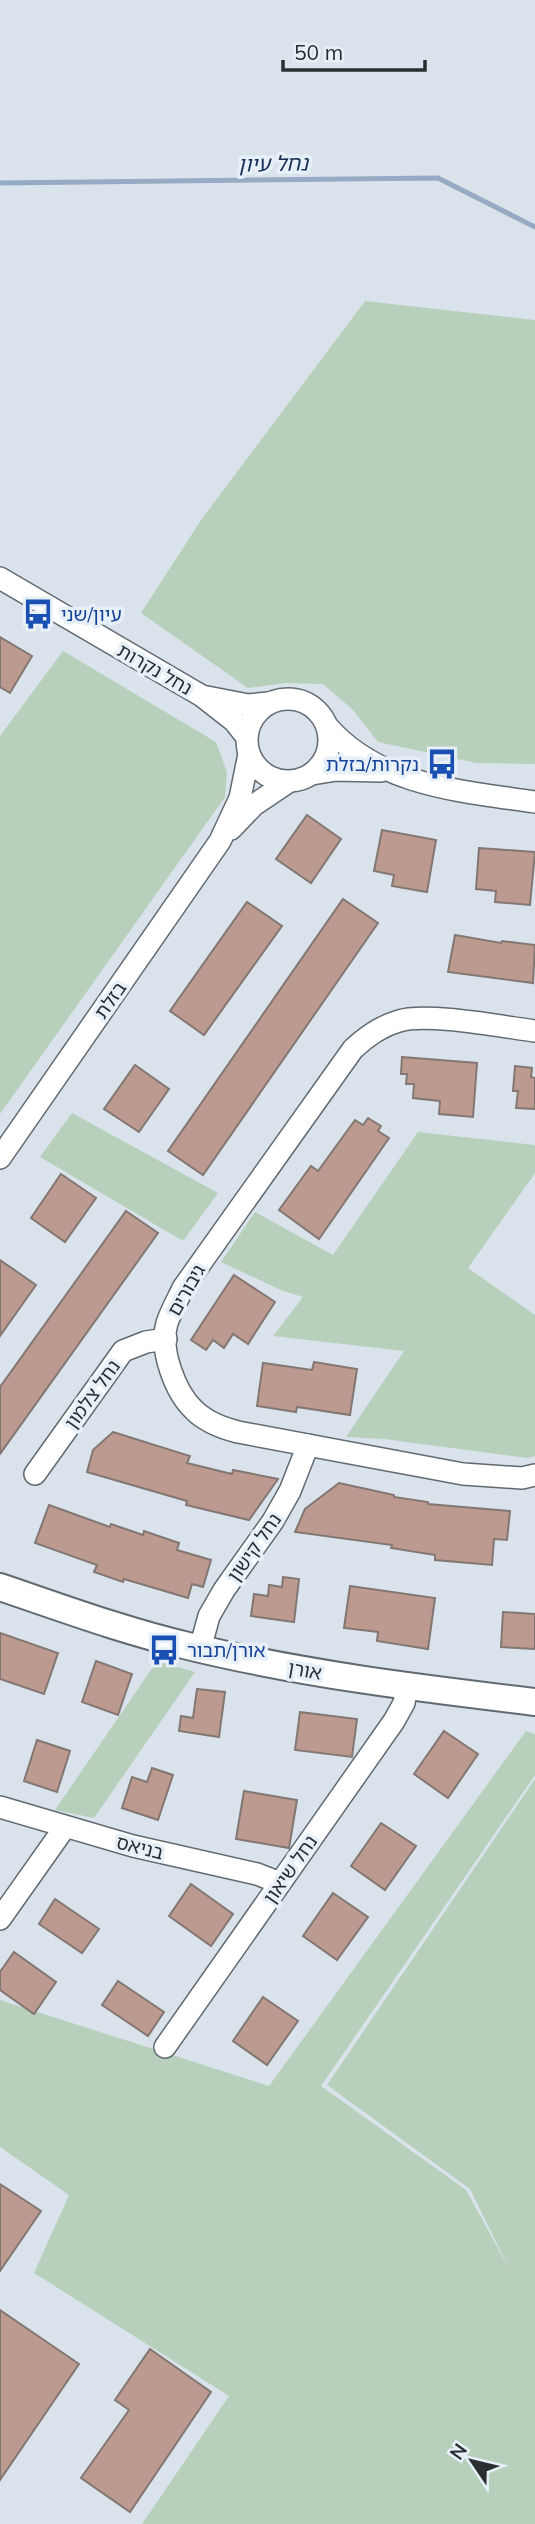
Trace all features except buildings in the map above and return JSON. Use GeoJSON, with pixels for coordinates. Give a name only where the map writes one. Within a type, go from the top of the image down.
{"type":"FeatureCollection","features":[{"type":"Feature","properties":{"kind":"street","name":"נחל נקרות"},"geometry":{"type":"LineString","coordinates":[[0,578],[202,696],[234,721],[247,745]]}},
{"type":"Feature","properties":{"kind":"street","name":"נחל נקרות"},"geometry":{"type":"LineString","coordinates":[[202,696],[248,705],[268,704]]}},
{"type":"Feature","properties":{"kind":"street"},"geometry":{"type":"LineString","coordinates":[[327,726],[327,753],[321,765],[301,780],[288,782],[259,771],[247,745],[250,724],[257,712],[282,699],[296,699],[309,704],[320,714],[345,745],[386,771]]}},
{"type":"Feature","properties":{"kind":"street","name":"בזלת"},"geometry":{"type":"LineString","coordinates":[[220,841],[240,798],[247,745]]}},
{"type":"Feature","properties":{"kind":"street"},"geometry":{"type":"LineString","coordinates":[[312,774],[336,770],[386,771],[463,791],[535,802]]}},
{"type":"Feature","properties":{"kind":"street","name":"בזלת"},"geometry":{"type":"LineString","coordinates":[[0,1158],[220,841],[254,805],[288,782]]}},
{"type":"Feature","properties":{"kind":"street","name":"גיבורים"},"geometry":{"type":"LineString","coordinates":[[535,1031],[430,1018],[401,1020],[369,1034],[353,1049],[183,1288],[166,1325],[166,1356],[177,1387],[194,1410],[218,1426],[463,1474],[522,1478],[535,1475]]}},
{"type":"Feature","properties":{"kind":"street","name":"נחל צלמון"},"geometry":{"type":"LineString","coordinates":[[35,1474],[115,1360],[124,1351],[146,1342],[166,1339]]}},
{"type":"Feature","properties":{"kind":"street","name":"נחל קישון"},"geometry":{"type":"LineString","coordinates":[[200,1649],[209,1616],[273,1521],[290,1491],[308,1445]]}},
{"type":"Feature","properties":{"kind":"street","name":"אורן"},"geometry":{"type":"LineString","coordinates":[[0,1587],[83,1616],[200,1649],[323,1674],[535,1702]]}},
{"type":"Feature","properties":{"kind":"street","name":"נחל שיאון"},"geometry":{"type":"LineString","coordinates":[[164,2047],[394,1721],[404,1703],[407,1686]]}},
{"type":"Feature","properties":{"kind":"street","name":"בניאס"},"geometry":{"type":"LineString","coordinates":[[0,1807],[133,1846],[257,1874],[280,1883]]}},
{"type":"Feature","properties":{"kind":"street"},"geometry":{"type":"LineString","coordinates":[[0,1919],[65,1827]]}},
{"type":"Feature","properties":{"kind":"green space"},"geometry":{"type":"Polygon","coordinates":[[[365,301],[535,320],[535,764],[476,763],[378,742],[353,710],[323,684],[285,683],[248,688],[141,613],[201,520],[365,301]]]}},
{"type":"Feature","properties":{"kind":"green space"},"geometry":{"type":"Polygon","coordinates":[[[63,651],[216,742],[227,772],[225,797],[0,1114],[0,736],[63,651]]]}},
{"type":"Feature","properties":{"kind":"green space"},"geometry":{"type":"Polygon","coordinates":[[[72,1113],[218,1193],[183,1241],[40,1157],[72,1113]]]}},
{"type":"Feature","properties":{"kind":"green space"},"geometry":{"type":"Polygon","coordinates":[[[418,1132],[535,1145],[535,1173],[468,1268],[535,1315],[535,1456],[527,1458],[384,1439],[346,1437],[404,1351],[273,1336],[303,1297],[283,1291],[221,1262],[255,1212],[333,1255],[418,1132]]]}},
{"type":"Feature","properties":{"kind":"green space"},"geometry":{"type":"Polygon","coordinates":[[[157,1661],[195,1672],[94,1818],[55,1810],[157,1661]]]}},
{"type":"Feature","properties":{"kind":"green space"},"geometry":{"type":"Polygon","coordinates":[[[526,1731],[535,1734],[535,1775],[321,2086],[466,2190],[510,2270],[470,2189],[327,2085],[535,1779],[535,2524],[142,2524],[229,2396],[34,2273],[69,2195],[0,2147],[0,2000],[269,2086],[526,1731]]]}},
{"type":"Feature","properties":{"kind":"waterway","name":"נחל עיון"},"geometry":{"type":"LineString","coordinates":[[0,183],[438,178],[535,227]]}},
{"type":"Feature","properties":{"kind":"place","name":"עיון/שני"},"geometry":{"type":"Point","coordinates":[38,614]}},
{"type":"Feature","properties":{"kind":"place","name":"נקרות/בזלת"},"geometry":{"type":"Point","coordinates":[442,764]}},
{"type":"Feature","properties":{"kind":"place","name":"אורן/תבור"},"geometry":{"type":"Point","coordinates":[164,1650]}}]}
